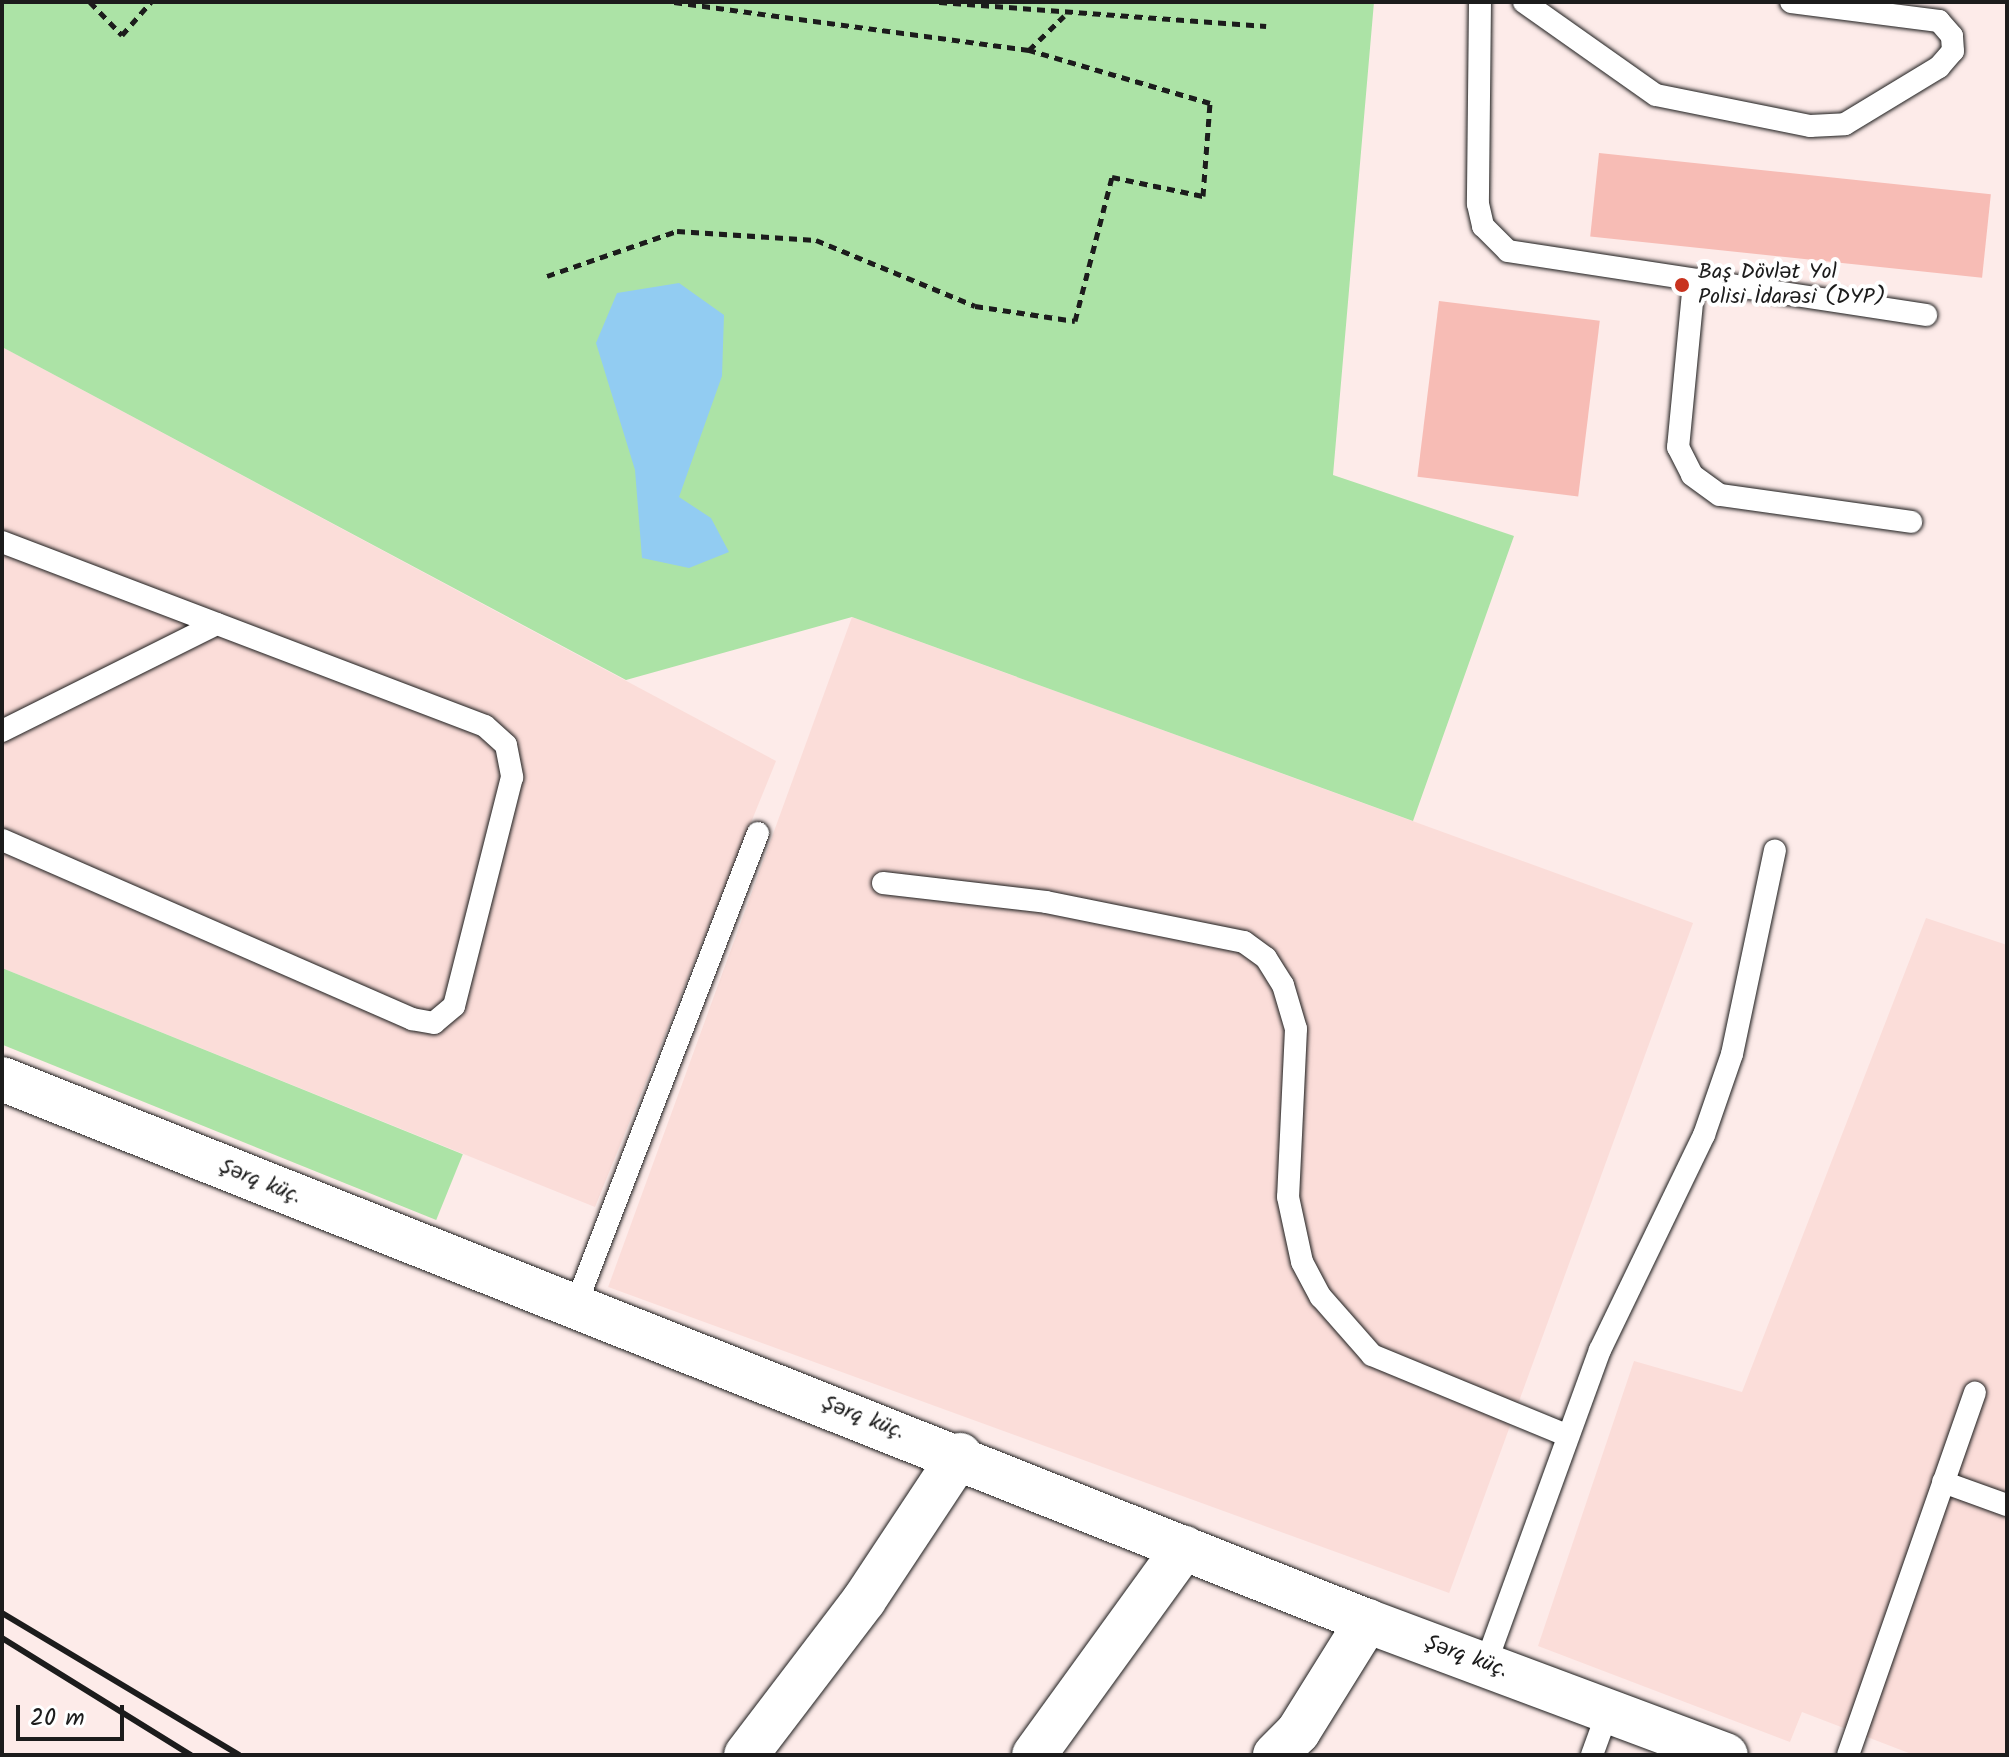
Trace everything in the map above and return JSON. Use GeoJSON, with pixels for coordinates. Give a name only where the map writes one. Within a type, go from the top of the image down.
{"type":"FeatureCollection","features":[{"type":"Feature","properties":{"kind":"street","name":"Şərq küç."},"geometry":{"type":"LineString","coordinates":[[2,1079],[575,1307],[960,1455],[1367,1621],[1726,1755]]}},
{"type":"Feature","properties":{"kind":"street"},"geometry":{"type":"LineString","coordinates":[[746,1755],[864,1600],[960,1455]]}},
{"type":"Feature","properties":{"kind":"street"},"geometry":{"type":"LineString","coordinates":[[1034,1755],[1184,1548]]}},
{"type":"Feature","properties":{"kind":"street"},"geometry":{"type":"LineString","coordinates":[[1275,1755],[1298,1732],[1367,1621]]}},
{"type":"Feature","properties":{"kind":"lane"},"geometry":{"type":"LineString","coordinates":[[1480,2],[1478,204],[1494,242],[1533,260],[1926,315]]}},
{"type":"Feature","properties":{"kind":"lane"},"geometry":{"type":"LineString","coordinates":[[1524,2],[1656,95],[1810,126],[1845,124],[1939,67],[1953,51],[1952,36],[1939,21],[1791,2]]}},
{"type":"Feature","properties":{"kind":"lane"},"geometry":{"type":"LineString","coordinates":[[1694,282],[1678,447],[1692,475],[1720,495],[1911,522]]}},
{"type":"Feature","properties":{"kind":"lane"},"geometry":{"type":"LineString","coordinates":[[2,542],[485,726],[506,745],[512,777],[454,1006],[434,1023],[412,1019],[2,840]]}},
{"type":"Feature","properties":{"kind":"lane"},"geometry":{"type":"LineString","coordinates":[[2,731],[217,624]]}},
{"type":"Feature","properties":{"kind":"lane"},"geometry":{"type":"LineString","coordinates":[[575,1307],[758,833]]}},
{"type":"Feature","properties":{"kind":"lane"},"geometry":{"type":"LineString","coordinates":[[1486,1663],[1566,1435],[1625,1293],[1704,1135],[1732,1054],[1775,850]]}},
{"type":"Feature","properties":{"kind":"lane"},"geometry":{"type":"LineString","coordinates":[[883,883],[1046,902],[1244,942],[1266,958],[1283,985],[1296,1029],[1288,1197],[1302,1262],[1321,1297],[1372,1355],[1566,1435]]}},
{"type":"Feature","properties":{"kind":"lane"},"geometry":{"type":"LineString","coordinates":[[1848,1755],[1975,1393]]}},
{"type":"Feature","properties":{"kind":"lane"},"geometry":{"type":"LineString","coordinates":[[1943,1482],[2007,1505]]}},
{"type":"Feature","properties":{"kind":"lane"},"geometry":{"type":"LineString","coordinates":[[1592,1755],[1608,1711]]}},
{"type":"Feature","properties":{"kind":"path"},"geometry":{"type":"LineString","coordinates":[[90,2],[122,35],[151,2]]}},
{"type":"Feature","properties":{"kind":"path"},"geometry":{"type":"LineString","coordinates":[[547,276],[677,231],[816,240],[975,306],[1075,321],[1112,177],[1203,196],[1210,103],[1029,50],[672,2]]}},
{"type":"Feature","properties":{"kind":"path"},"geometry":{"type":"LineString","coordinates":[[939,2],[1064,16],[1161,15],[1266,26]]}},
{"type":"Feature","properties":{"kind":"path"},"geometry":{"type":"LineString","coordinates":[[1029,50],[1064,16]]}},
{"type":"Feature","properties":{"kind":"shaded area"},"geometry":{"type":"Polygon","coordinates":[[[2,347],[776,761],[595,1207],[2,968],[2,347]]]}},
{"type":"Feature","properties":{"kind":"shaded area"},"geometry":{"type":"Polygon","coordinates":[[[852,617],[1693,923],[1449,1593],[608,1287],[852,617]]]}},
{"type":"Feature","properties":{"kind":"shaded area"},"geometry":{"type":"Polygon","coordinates":[[[1926,918],[2007,945],[2007,1755],[1914,1755],[1802,1712],[1790,1742],[1538,1646],[1634,1361],[1742,1392],[1926,918]]]}},
{"type":"Feature","properties":{"kind":"green space"},"geometry":{"type":"Polygon","coordinates":[[[2,2],[1374,2],[1333,475],[1514,536],[1413,821],[852,617],[626,680],[2,347],[2,2]]]}},
{"type":"Feature","properties":{"kind":"green space"},"geometry":{"type":"Polygon","coordinates":[[[2,968],[463,1154],[436,1220],[2,1045],[2,968]]]}},
{"type":"Feature","properties":{"kind":"water"},"geometry":{"type":"Polygon","coordinates":[[[679,283],[724,315],[722,376],[679,497],[711,518],[729,552],[689,568],[642,558],[635,470],[596,343],[617,293],[679,283]]]}},
{"type":"Feature","properties":{"kind":"building"},"geometry":{"type":"Polygon","coordinates":[[[1599,153],[1991,194],[1982,278],[1590,237],[1599,153]]]}},
{"type":"Feature","properties":{"kind":"building"},"geometry":{"type":"Polygon","coordinates":[[[1439,301],[1600,321],[1578,496],[1417,477],[1439,301]]]}},
{"type":"Feature","properties":{"kind":"railway"},"geometry":{"type":"LineString","coordinates":[[2,1613],[239,1755]]}},
{"type":"Feature","properties":{"kind":"railway"},"geometry":{"type":"LineString","coordinates":[[2,1638],[191,1755]]}},
{"type":"Feature","properties":{"kind":"place","name":"Baş Dövlət Yol Polisi İdarəsi (DYP)"},"geometry":{"type":"Point","coordinates":[1682,285]}}]}
